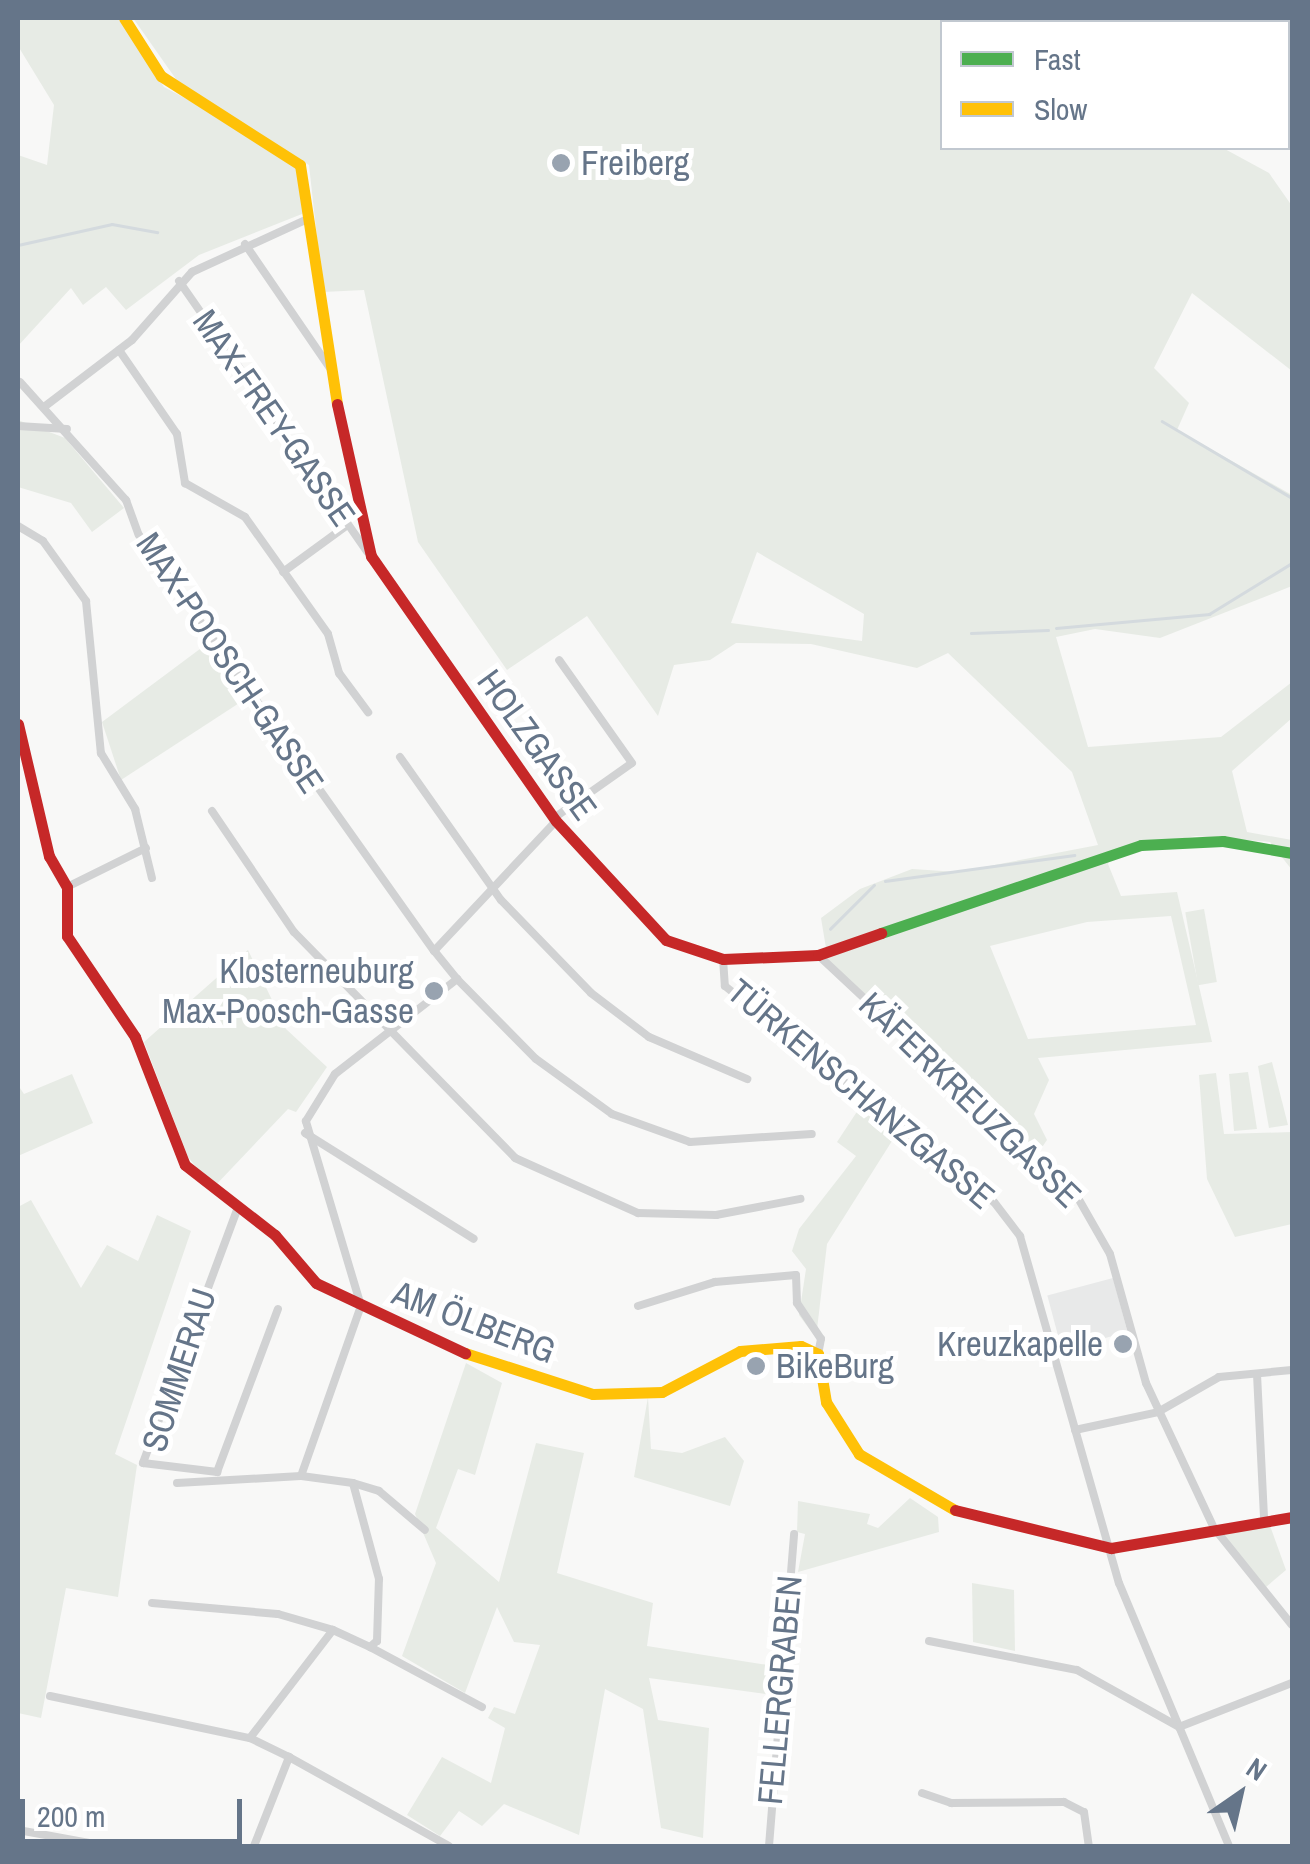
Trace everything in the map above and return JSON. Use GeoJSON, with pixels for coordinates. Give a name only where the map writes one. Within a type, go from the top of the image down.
{"type":"FeatureCollection","features":[{"type":"Feature","properties":{"kind":"street","name":"HOLZGASSE"},"geometry":{"type":"LineString","coordinates":[[124,18],[161,76],[294,156],[311,219],[322,326],[338,376],[354,507],[370,554],[555,820],[655,932],[722,958],[818,955],[1141,844],[1223,841],[1292,852]]}},
{"type":"Feature","properties":{"kind":"street"},"geometry":{"type":"LineString","coordinates":[[44,407],[119,350],[179,281],[245,244],[311,219]]}},
{"type":"Feature","properties":{"kind":"street"},"geometry":{"type":"LineString","coordinates":[[245,244],[338,376]]}},
{"type":"Feature","properties":{"kind":"street","name":"MAX-FREY-GASSE"},"geometry":{"type":"LineString","coordinates":[[179,281],[338,516],[370,554]]}},
{"type":"Feature","properties":{"kind":"street"},"geometry":{"type":"LineString","coordinates":[[306,335],[322,326]]}},
{"type":"Feature","properties":{"kind":"street"},"geometry":{"type":"LineString","coordinates":[[119,350],[177,434],[185,483],[245,517],[284,572],[368,712]]}},
{"type":"Feature","properties":{"kind":"street","name":"MAX-POOSCH-GASSE"},"geometry":{"type":"LineString","coordinates":[[20,382],[67,429],[126,500],[139,535],[367,870],[456,979],[536,1059],[612,1114],[690,1142],[812,1134]]}},
{"type":"Feature","properties":{"kind":"street"},"geometry":{"type":"LineString","coordinates":[[18,426],[67,429]]}},
{"type":"Feature","properties":{"kind":"street"},"geometry":{"type":"LineString","coordinates":[[338,516],[354,507]]}},
{"type":"Feature","properties":{"kind":"street"},"geometry":{"type":"LineString","coordinates":[[18,526],[43,541],[86,601],[101,753],[135,809],[152,878]]}},
{"type":"Feature","properties":{"kind":"street"},"geometry":{"type":"LineString","coordinates":[[284,572],[346,526]]}},
{"type":"Feature","properties":{"kind":"street"},"geometry":{"type":"LineString","coordinates":[[434,951],[555,820],[632,763],[559,660]]}},
{"type":"Feature","properties":{"kind":"street","name":"AM ÖLBERG"},"geometry":{"type":"LineString","coordinates":[[18,724],[49,856],[67,887],[68,936],[135,1037],[185,1164],[236,1210],[275,1235],[316,1284],[506,1372],[593,1394],[662,1392],[764,1344],[818,1354]]}},
{"type":"Feature","properties":{"kind":"street"},"geometry":{"type":"LineString","coordinates":[[400,756],[493,889],[612,1012],[746,1079]]}},
{"type":"Feature","properties":{"kind":"street"},"geometry":{"type":"LineString","coordinates":[[212,811],[294,932],[476,1125],[578,1194],[638,1213],[690,1216],[800,1199]]}},
{"type":"Feature","properties":{"kind":"street"},"geometry":{"type":"LineString","coordinates":[[67,887],[146,848]]}},
{"type":"Feature","properties":{"kind":"street","name":"KÄFERKREUZGASSE"},"geometry":{"type":"LineString","coordinates":[[818,955],[1078,1198],[1110,1254],[1158,1412],[1214,1528],[1292,1625]]}},
{"type":"Feature","properties":{"kind":"street","name":"TÜRKENSCHANZGASSE"},"geometry":{"type":"LineString","coordinates":[[722,958],[726,986],[972,1184],[1020,1236],[1108,1548],[1230,1846]]}},
{"type":"Feature","properties":{"kind":"street"},"geometry":{"type":"LineString","coordinates":[[301,1476],[361,1306],[305,1133],[318,1095],[386,1030],[456,979]]}},
{"type":"Feature","properties":{"kind":"street"},"geometry":{"type":"LineString","coordinates":[[305,1133],[474,1239]]}},
{"type":"Feature","properties":{"kind":"street","name":"SOMMERAU"},"geometry":{"type":"LineString","coordinates":[[236,1210],[144,1464],[217,1472],[278,1309]]}},
{"type":"Feature","properties":{"kind":"street"},"geometry":{"type":"LineString","coordinates":[[638,1306],[715,1282],[796,1275],[798,1302],[822,1340],[818,1354],[820,1385],[843,1432],[904,1484],[966,1516],[1108,1548],[1292,1517]]}},
{"type":"Feature","properties":{"kind":"street"},"geometry":{"type":"LineString","coordinates":[[1074,1430],[1158,1412],[1219,1377],[1292,1370]]}},
{"type":"Feature","properties":{"kind":"street"},"geometry":{"type":"LineString","coordinates":[[1257,1374],[1264,1519]]}},
{"type":"Feature","properties":{"kind":"street"},"geometry":{"type":"LineString","coordinates":[[178,1483],[301,1476],[353,1483],[379,1491],[425,1530]]}},
{"type":"Feature","properties":{"kind":"street"},"geometry":{"type":"LineString","coordinates":[[353,1483],[378,1578],[370,1647]]}},
{"type":"Feature","properties":{"kind":"street","name":"FELLERGRABEN"},"geometry":{"type":"LineString","coordinates":[[769,1846],[794,1534]]}},
{"type":"Feature","properties":{"kind":"street"},"geometry":{"type":"LineString","coordinates":[[152,1603],[278,1614],[333,1630],[482,1707]]}},
{"type":"Feature","properties":{"kind":"street"},"geometry":{"type":"LineString","coordinates":[[250,1738],[333,1630]]}},
{"type":"Feature","properties":{"kind":"street"},"geometry":{"type":"LineString","coordinates":[[930,1641],[1077,1670],[1179,1727],[1292,1684]]}},
{"type":"Feature","properties":{"kind":"street"},"geometry":{"type":"LineString","coordinates":[[50,1696],[250,1738],[448,1846]]}},
{"type":"Feature","properties":{"kind":"street"},"geometry":{"type":"LineString","coordinates":[[254,1846],[288,1756]]}},
{"type":"Feature","properties":{"kind":"street"},"geometry":{"type":"LineString","coordinates":[[922,1793],[951,1802],[1064,1802],[1084,1812],[1089,1846]]}},
{"type":"Feature","properties":{"kind":"street"},"geometry":{"type":"LineString","coordinates":[[18,1830],[106,1846]]}},
{"type":"Feature","properties":{"kind":"shaded area"},"geometry":{"type":"Polygon","coordinates":[[[18,18],[120,18],[164,87],[269,143],[301,173],[307,212],[199,255],[126,310],[106,287],[83,305],[71,288],[18,346],[18,155],[47,165],[54,105],[18,46],[18,18]]]}},
{"type":"Feature","properties":{"kind":"shaded area"},"geometry":{"type":"Polygon","coordinates":[[[133,18],[1126,18],[940,20],[940,150],[1227,150],[1269,173],[1292,206],[1292,371],[1192,293],[1154,368],[1189,403],[1177,430],[1292,495],[1292,586],[1160,638],[1095,629],[1056,637],[1088,747],[1221,737],[1292,682],[1292,718],[1232,771],[1247,832],[1292,840],[1292,870],[1270,842],[1196,836],[1112,851],[1108,864],[1121,896],[1177,892],[1212,1042],[1038,1058],[1049,1080],[1034,1114],[1047,1140],[1038,1153],[828,960],[821,918],[860,889],[912,869],[958,872],[1098,845],[1072,772],[948,653],[917,668],[811,644],[736,643],[710,660],[674,665],[658,716],[587,616],[507,670],[418,542],[364,290],[323,292],[309,165],[178,82],[133,18]],[[757,552],[731,623],[862,641],[864,614],[757,552]],[[1171,916],[1087,922],[990,946],[1028,1039],[1196,1025],[1171,916]]]}},
{"type":"Feature","properties":{"kind":"shaded area"},"geometry":{"type":"Polygon","coordinates":[[[18,420],[65,438],[124,508],[92,532],[71,503],[18,487],[18,420]]]}},
{"type":"Feature","properties":{"kind":"shaded area"},"geometry":{"type":"Polygon","coordinates":[[[212,640],[250,696],[121,780],[102,722],[212,640]]]}},
{"type":"Feature","properties":{"kind":"shaded area"},"geometry":{"type":"Polygon","coordinates":[[[1204,909],[1217,982],[1198,985],[1185,912],[1204,909]]]}},
{"type":"Feature","properties":{"kind":"shaded area"},"geometry":{"type":"Polygon","coordinates":[[[248,950],[286,1029],[327,1067],[296,1112],[288,1109],[213,1188],[188,1157],[144,1042],[248,950]]]}},
{"type":"Feature","properties":{"kind":"shaded area"},"geometry":{"type":"Polygon","coordinates":[[[1272,1062],[1288,1125],[1269,1128],[1258,1066],[1272,1062]]]}},
{"type":"Feature","properties":{"kind":"shaded area"},"geometry":{"type":"Polygon","coordinates":[[[1248,1072],[1257,1129],[1234,1131],[1229,1074],[1248,1072]]]}},
{"type":"Feature","properties":{"kind":"shaded area"},"geometry":{"type":"Polygon","coordinates":[[[1216,1073],[1224,1134],[1292,1132],[1292,1224],[1235,1237],[1207,1179],[1199,1075],[1216,1073]]]}},
{"type":"Feature","properties":{"kind":"shaded area"},"geometry":{"type":"Polygon","coordinates":[[[72,1074],[93,1123],[18,1156],[18,1085],[24,1094],[72,1074]]]}},
{"type":"Feature","properties":{"kind":"shaded area"},"geometry":{"type":"Polygon","coordinates":[[[862,1104],[897,1133],[827,1244],[816,1338],[799,1315],[806,1269],[792,1251],[799,1229],[856,1156],[837,1142],[862,1104]]]}},
{"type":"Feature","properties":{"kind":"shaded area"},"geometry":{"type":"Polygon","coordinates":[[[31,1200],[81,1288],[107,1245],[138,1261],[157,1215],[191,1231],[115,1454],[137,1465],[118,1597],[66,1588],[41,1718],[18,1713],[18,1207],[31,1200]]]}},
{"type":"Feature","properties":{"kind":"shaded area"},"geometry":{"type":"Polygon","coordinates":[[[1113,1278],[1127,1332],[1062,1350],[1047,1296],[1113,1278]]]}},
{"type":"Feature","properties":{"kind":"shaded area"},"geometry":{"type":"Polygon","coordinates":[[[466,1363],[502,1383],[475,1475],[458,1469],[436,1528],[499,1582],[536,1443],[584,1453],[557,1573],[653,1603],[647,1646],[774,1666],[773,1695],[649,1678],[658,1720],[709,1728],[703,1838],[661,1828],[643,1709],[605,1689],[579,1835],[504,1804],[482,1826],[459,1811],[440,1836],[407,1815],[442,1757],[491,1783],[505,1728],[488,1718],[494,1707],[515,1714],[540,1645],[514,1642],[497,1607],[465,1693],[402,1656],[436,1563],[415,1514],[466,1363]]]}},
{"type":"Feature","properties":{"kind":"shaded area"},"geometry":{"type":"Polygon","coordinates":[[[648,1397],[651,1449],[682,1453],[725,1437],[744,1461],[730,1506],[634,1477],[648,1397]]]}},
{"type":"Feature","properties":{"kind":"shaded area"},"geometry":{"type":"Polygon","coordinates":[[[910,1498],[938,1517],[939,1532],[798,1572],[805,1534],[797,1532],[798,1501],[870,1514],[867,1524],[878,1528],[910,1498]]]}},
{"type":"Feature","properties":{"kind":"shaded area"},"geometry":{"type":"Polygon","coordinates":[[[1269,1523],[1286,1570],[1266,1587],[1221,1532],[1269,1523]]]}},
{"type":"Feature","properties":{"kind":"shaded area"},"geometry":{"type":"Polygon","coordinates":[[[972,1583],[1014,1590],[1015,1651],[973,1642],[972,1583]]]}},
{"type":"Feature","properties":{"kind":"waterway"},"geometry":{"type":"LineString","coordinates":[[18,245],[112,224],[157,232]]}},
{"type":"Feature","properties":{"kind":"waterway"},"geometry":{"type":"LineString","coordinates":[[1162,421],[1292,498]]}},
{"type":"Feature","properties":{"kind":"waterway"},"geometry":{"type":"LineString","coordinates":[[1056,628],[1209,614],[1292,563]]}},
{"type":"Feature","properties":{"kind":"waterway"},"geometry":{"type":"LineString","coordinates":[[971,633],[1048,630]]}},
{"type":"Feature","properties":{"kind":"waterway"},"geometry":{"type":"LineString","coordinates":[[885,881],[1074,855]]}},
{"type":"Feature","properties":{"kind":"waterway"},"geometry":{"type":"LineString","coordinates":[[830,929],[874,885]]}},
{"type":"Feature","properties":{"kind":"traffic: fast"},"geometry":{"type":"LineString","coordinates":[[881,933],[1141,845],[1223,841],[1292,853]]}},
{"type":"Feature","properties":{"kind":"traffic: slow"},"geometry":{"type":"LineString","coordinates":[[124,18],[161,76],[300,165],[337,404]]}},
{"type":"Feature","properties":{"kind":"traffic: slow"},"geometry":{"type":"LineString","coordinates":[[465,1353],[593,1394],[662,1392],[740,1351],[801,1346],[818,1354],[826,1402],[859,1454],[955,1510]]}},
{"type":"Feature","properties":{"kind":"traffic: jam"},"geometry":{"type":"LineString","coordinates":[[337,404],[371,556],[556,821],[666,940],[723,959],[818,955],[881,933]]}},
{"type":"Feature","properties":{"kind":"traffic: jam"},"geometry":{"type":"LineString","coordinates":[[18,724],[49,856],[67,887],[67,936],[135,1037],[185,1165],[275,1235],[316,1283],[465,1353]]}},
{"type":"Feature","properties":{"kind":"traffic: jam"},"geometry":{"type":"LineString","coordinates":[[955,1510],[1111,1548],[1292,1517]]}},
{"type":"Feature","properties":{"kind":"place","name":"Freiberg"},"geometry":{"type":"Point","coordinates":[561,163]}},
{"type":"Feature","properties":{"kind":"place","name":"Klosterneuburg Max-Poosch-Gasse"},"geometry":{"type":"Point","coordinates":[434,991]}},
{"type":"Feature","properties":{"kind":"place","name":"Kreuzkapelle"},"geometry":{"type":"Point","coordinates":[1123,1344]}},
{"type":"Feature","properties":{"kind":"place","name":"BikeBurg"},"geometry":{"type":"Point","coordinates":[756,1366]}}]}
